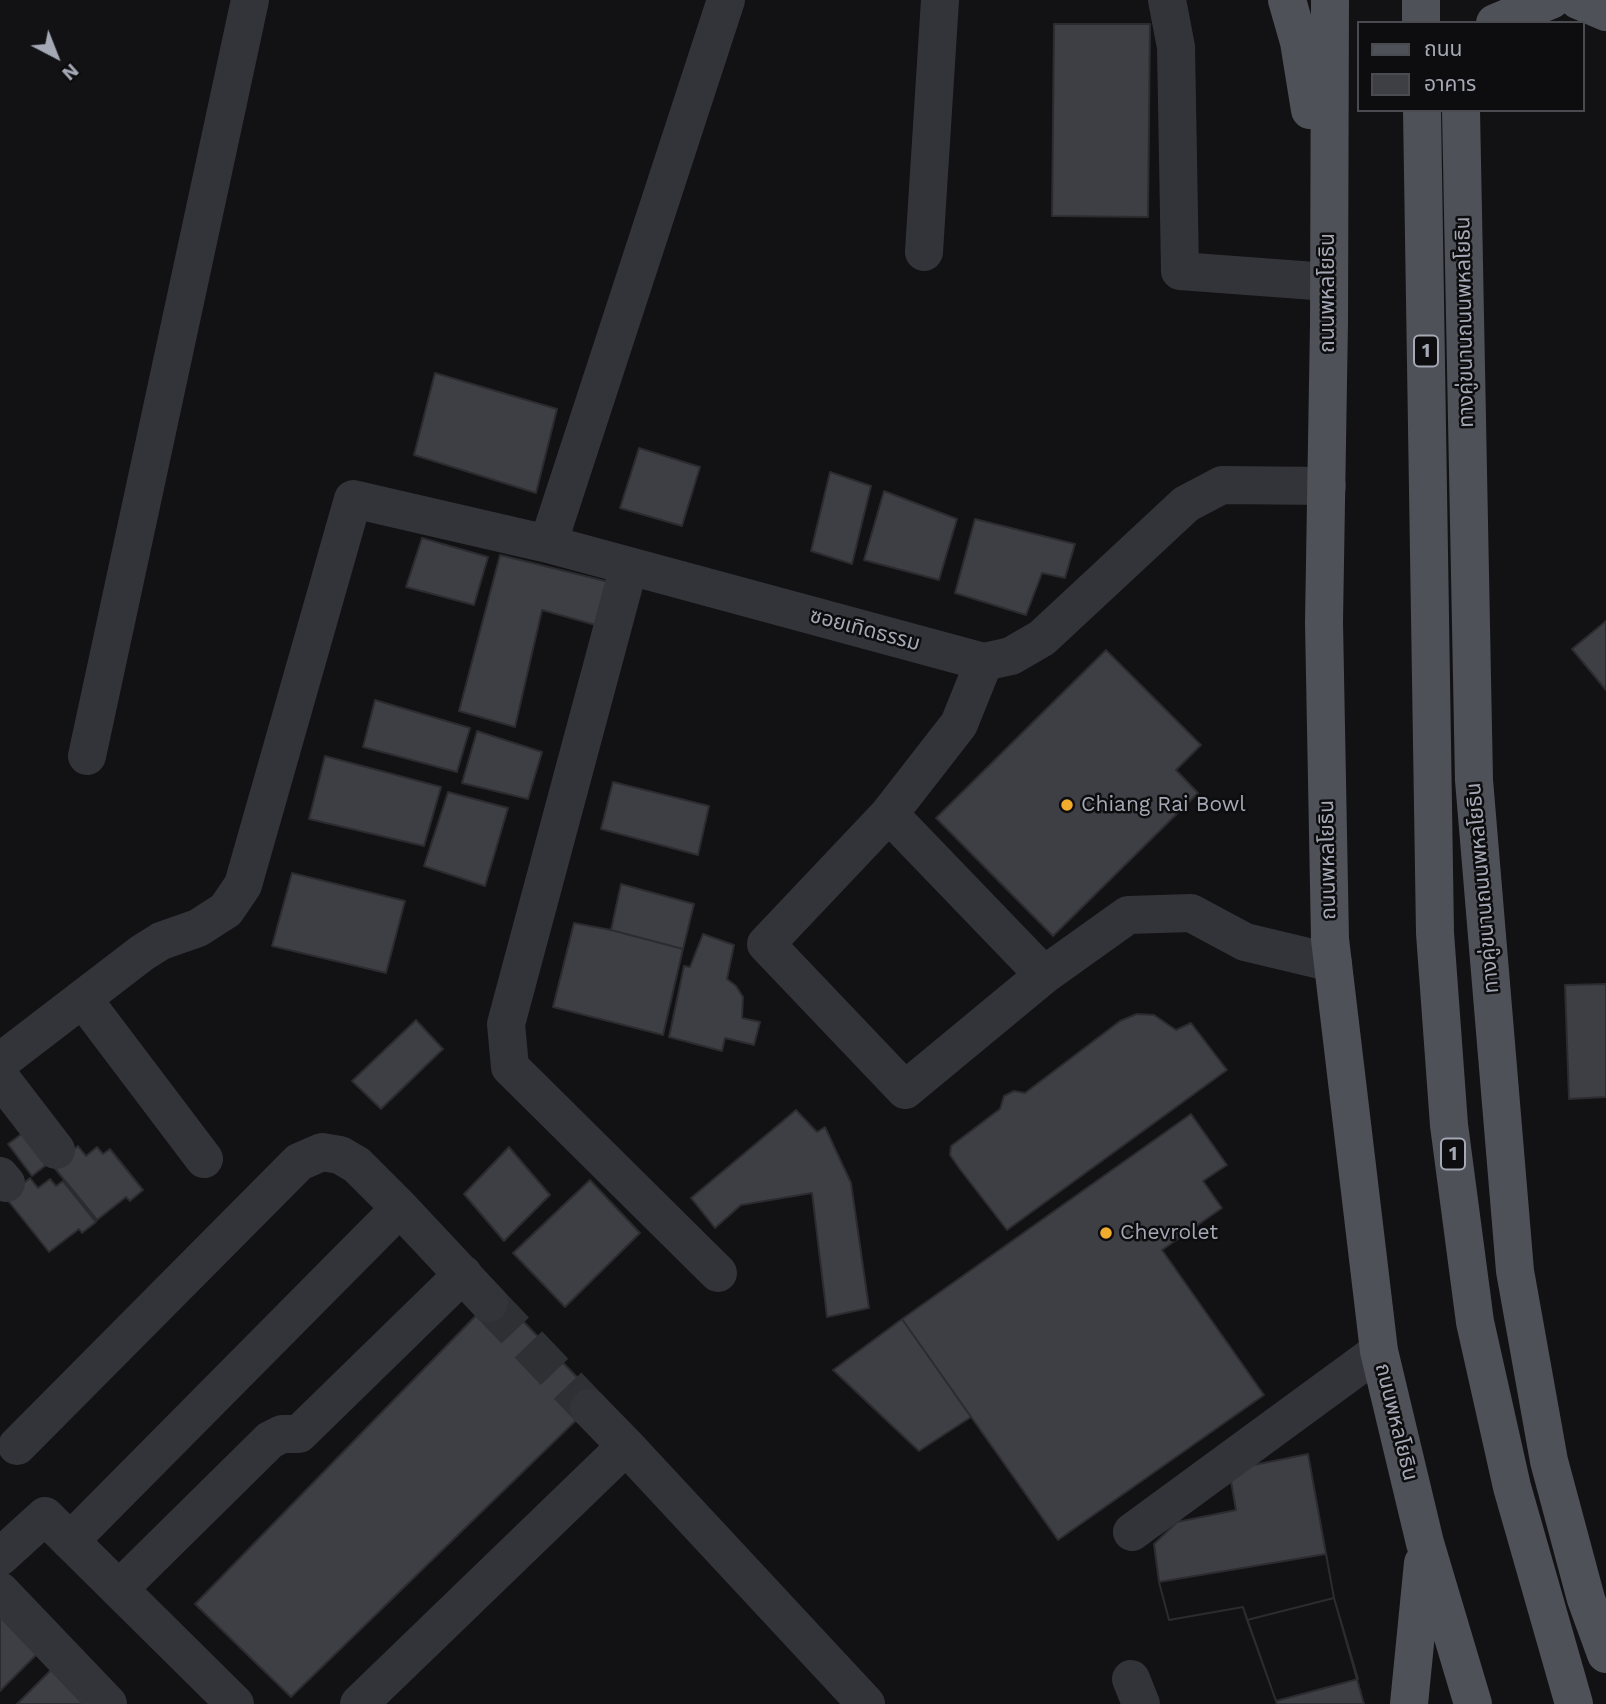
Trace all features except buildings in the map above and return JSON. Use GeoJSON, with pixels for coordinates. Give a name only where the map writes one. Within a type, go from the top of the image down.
{"type":"FeatureCollection","features":[{"type":"Feature","properties":{"kind":"main road"},"geometry":{"type":"LineString","coordinates":[[1287,0],[1299,41],[1327,216]]}},
{"type":"Feature","properties":{"kind":"main road","name":"ถนนพหลโยธิน"},"geometry":{"type":"LineString","coordinates":[[1329,0],[1325,622],[1329,925],[1332,963],[1379,1351],[1425,1543],[1473,1704]]}},
{"type":"Feature","properties":{"kind":"main road"},"geometry":{"type":"LineString","coordinates":[[1421,0],[1421,21]]}},
{"type":"Feature","properties":{"kind":"main road"},"geometry":{"type":"LineString","coordinates":[[1499,21],[1551,0]]}},
{"type":"Feature","properties":{"kind":"main road"},"geometry":{"type":"LineString","coordinates":[[1577,0],[1606,12]]}},
{"type":"Feature","properties":{"kind":"main road","name":"1"},"geometry":{"type":"LineString","coordinates":[[1422,112],[1435,933],[1449,1125],[1475,1322],[1512,1487],[1574,1704]]}},
{"type":"Feature","properties":{"kind":"main road","name":"ทางคู่ขนานถนนพหลโยธิน"},"geometry":{"type":"LineString","coordinates":[[1461,112],[1474,780],[1516,1271],[1549,1461],[1586,1599],[1606,1654]]}},
{"type":"Feature","properties":{"kind":"main road"},"geometry":{"type":"LineString","coordinates":[[1431,644],[1474,780]]}},
{"type":"Feature","properties":{"kind":"main road"},"geometry":{"type":"LineString","coordinates":[[1409,1704],[1425,1543]]}},
{"type":"Feature","properties":{"kind":"street"},"geometry":{"type":"LineString","coordinates":[[87,756],[250,0]]}},
{"type":"Feature","properties":{"kind":"street"},"geometry":{"type":"LineString","coordinates":[[548,544],[726,0]]}},
{"type":"Feature","properties":{"kind":"street"},"geometry":{"type":"LineString","coordinates":[[924,252],[940,0]]}},
{"type":"Feature","properties":{"kind":"street"},"geometry":{"type":"LineString","coordinates":[[1167,0],[1176,47],[1180,271],[1328,282]]}},
{"type":"Feature","properties":{"kind":"street"},"geometry":{"type":"LineString","coordinates":[[1327,486],[1222,485],[1186,504],[1042,638],[1011,656],[984,662],[959,724],[889,814],[766,944],[905,1090],[1044,975],[1128,915],[1191,913],[1245,942],[1332,963]]}},
{"type":"Feature","properties":{"kind":"street","name":"ซอยเทิดธรรม"},"geometry":{"type":"LineString","coordinates":[[83,999],[161,941],[198,928],[226,910],[243,885],[353,499],[548,544],[984,662]]}},
{"type":"Feature","properties":{"kind":"street"},"geometry":{"type":"LineString","coordinates":[[629,566],[506,1024],[510,1067],[718,1273]]}},
{"type":"Feature","properties":{"kind":"street"},"geometry":{"type":"LineString","coordinates":[[889,814],[1044,975]]}},
{"type":"Feature","properties":{"kind":"street"},"geometry":{"type":"LineString","coordinates":[[0,1062],[83,999],[204,1159]]}},
{"type":"Feature","properties":{"kind":"street"},"geometry":{"type":"LineString","coordinates":[[0,1077],[56,1150]]}},
{"type":"Feature","properties":{"kind":"street"},"geometry":{"type":"LineString","coordinates":[[18,1446],[299,1162],[322,1152],[340,1155],[357,1165],[489,1303]]}},
{"type":"Feature","properties":{"kind":"street"},"geometry":{"type":"LineString","coordinates":[[70,1541],[400,1208]]}},
{"type":"Feature","properties":{"kind":"street"},"geometry":{"type":"LineString","coordinates":[[120,1588],[270,1440],[282,1434],[299,1434],[463,1274]]}},
{"type":"Feature","properties":{"kind":"street"},"geometry":{"type":"LineString","coordinates":[[1132,1532],[1379,1351]]}},
{"type":"Feature","properties":{"kind":"street"},"geometry":{"type":"LineString","coordinates":[[589,1408],[866,1704]]}},
{"type":"Feature","properties":{"kind":"street"},"geometry":{"type":"LineString","coordinates":[[359,1704],[626,1446]]}},
{"type":"Feature","properties":{"kind":"street"},"geometry":{"type":"LineString","coordinates":[[0,1557],[45,1516],[235,1704]]}},
{"type":"Feature","properties":{"kind":"street"},"geometry":{"type":"LineString","coordinates":[[0,1591],[108,1704]]}},
{"type":"Feature","properties":{"kind":"tunnel"},"geometry":{"type":"LineString","coordinates":[[489,1303],[589,1408]]}},
{"type":"Feature","properties":{"kind":"place","name":"Chiang Rai Bowl"},"geometry":{"type":"Point","coordinates":[1067,805]}},
{"type":"Feature","properties":{"kind":"place","name":"Chevrolet"},"geometry":{"type":"Point","coordinates":[1106,1233]}}]}
